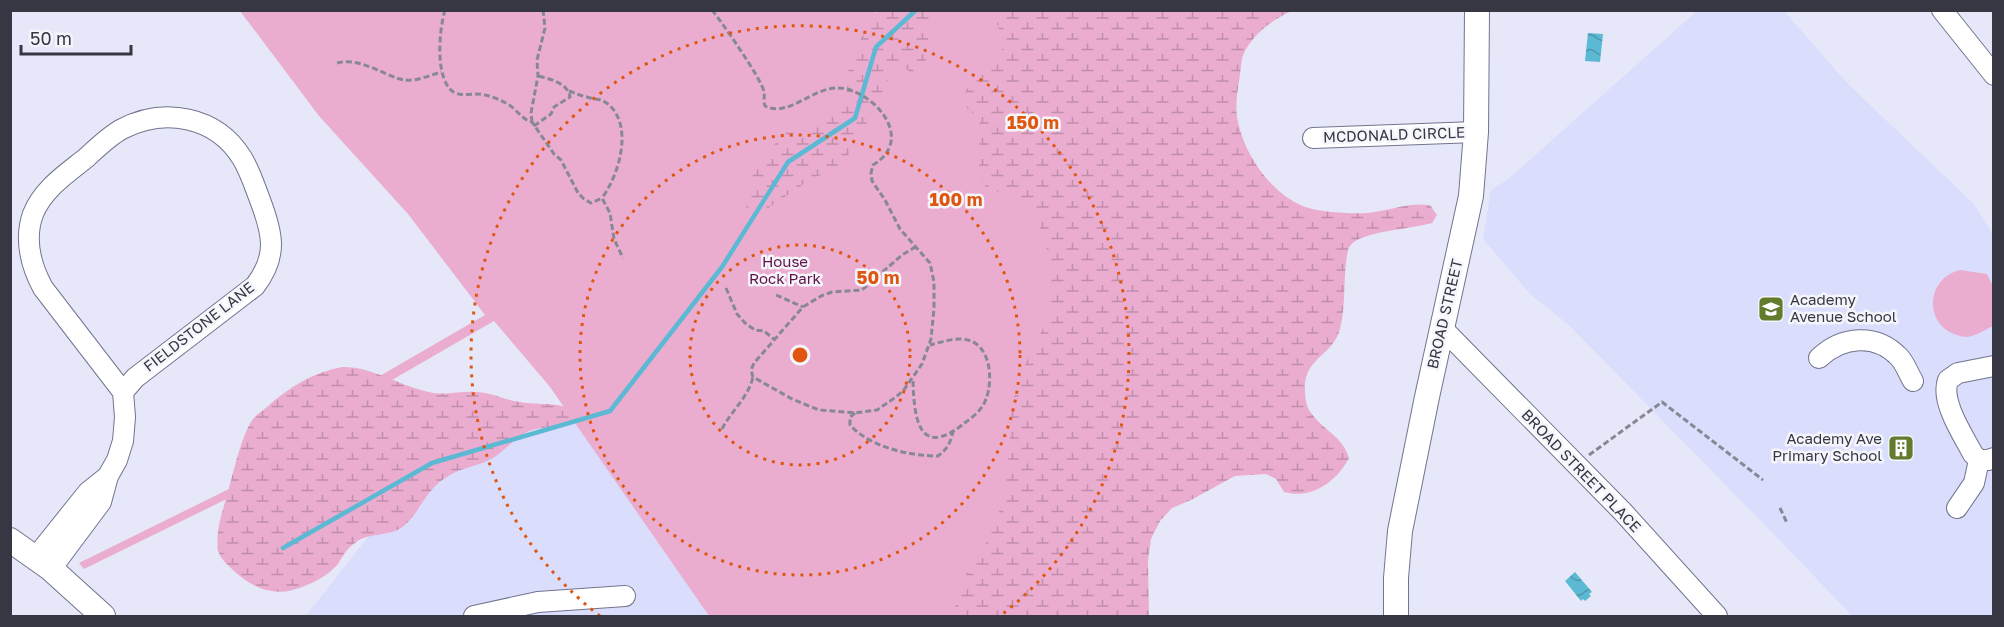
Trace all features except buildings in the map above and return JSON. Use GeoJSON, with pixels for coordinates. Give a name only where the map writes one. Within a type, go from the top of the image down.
{"type":"FeatureCollection","features":[{"type":"Feature","properties":{"kind":"main road","name":"BROAD STREET"},"geometry":{"type":"LineString","coordinates":[[1396,616],[1400,531],[1471,196],[1476,132],[1477,10]]}},
{"type":"Feature","properties":{"kind":"main road"},"geometry":{"type":"LineString","coordinates":[[10,540],[43,563],[103,616]]}},
{"type":"Feature","properties":{"kind":"street"},"geometry":{"type":"LineString","coordinates":[[1942,10],[1994,75]]}},
{"type":"Feature","properties":{"kind":"street","name":"FIELDSTONE LANE"},"geometry":{"type":"LineString","coordinates":[[160,117],[180,117],[200,122],[219,134],[242,159],[268,221],[272,248],[264,274],[255,286],[135,378],[123,392],[43,288],[34,272],[30,254],[31,224],[41,198],[53,184],[119,131],[138,121],[160,117]]}},
{"type":"Feature","properties":{"kind":"street","name":"MCDONALD CIRCLE"},"geometry":{"type":"LineString","coordinates":[[1313,138],[1476,132]]}},
{"type":"Feature","properties":{"kind":"street","name":"BROAD STREET PLACE"},"geometry":{"type":"LineString","coordinates":[[1442,328],[1623,512],[1717,616]]}},
{"type":"Feature","properties":{"kind":"street"},"geometry":{"type":"LineString","coordinates":[[1819,358],[1841,343],[1869,340],[1877,342],[1896,354],[1913,381]]}},
{"type":"Feature","properties":{"kind":"street"},"geometry":{"type":"LineString","coordinates":[[1957,508],[1974,483],[1986,459],[1973,454],[1947,403],[1946,385],[1948,380],[1958,373],[1994,366]]}},
{"type":"Feature","properties":{"kind":"street"},"geometry":{"type":"LineString","coordinates":[[43,563],[88,492],[108,476],[117,460],[123,441],[125,417],[123,392]]}},
{"type":"Feature","properties":{"kind":"street"},"geometry":{"type":"LineString","coordinates":[[474,616],[538,602],[625,596]]}},
{"type":"Feature","properties":{"kind":"path"},"geometry":{"type":"LineString","coordinates":[[445,10],[441,42],[441,72],[452,91],[485,95],[507,103],[533,124]]}},
{"type":"Feature","properties":{"kind":"path"},"geometry":{"type":"LineString","coordinates":[[538,76],[566,87],[569,91],[606,102],[616,112],[622,139],[621,156],[612,183],[602,198],[591,203],[584,199],[568,176],[561,160],[554,154],[533,124],[531,113],[538,76],[537,60],[545,28],[543,10]]}},
{"type":"Feature","properties":{"kind":"path"},"geometry":{"type":"LineString","coordinates":[[712,10],[748,62],[764,91],[765,106],[771,109],[784,108],[825,88],[845,88],[867,99],[883,114],[892,138],[890,149],[884,159],[873,165],[872,181],[900,229],[930,263],[934,282],[931,339],[922,364],[913,380],[903,391],[877,410],[855,413],[819,411],[753,377]]}},
{"type":"Feature","properties":{"kind":"path"},"geometry":{"type":"LineString","coordinates":[[337,63],[345,61],[369,67],[400,79],[412,80],[441,72]]}},
{"type":"Feature","properties":{"kind":"path"},"geometry":{"type":"LineString","coordinates":[[533,124],[551,114],[554,107],[570,97],[569,91]]}},
{"type":"Feature","properties":{"kind":"path"},"geometry":{"type":"LineString","coordinates":[[602,198],[610,213],[614,239],[623,258]]}},
{"type":"Feature","properties":{"kind":"path"},"geometry":{"type":"LineString","coordinates":[[722,429],[750,387],[753,377],[751,370],[754,363],[803,307],[832,292],[862,290],[902,255],[917,246]]}},
{"type":"Feature","properties":{"kind":"path"},"geometry":{"type":"LineString","coordinates":[[726,288],[737,314],[745,323],[755,330],[764,331],[775,340]]}},
{"type":"Feature","properties":{"kind":"path"},"geometry":{"type":"LineString","coordinates":[[776,295],[803,307]]}},
{"type":"Feature","properties":{"kind":"path"},"geometry":{"type":"LineString","coordinates":[[913,380],[917,419],[924,433],[932,438],[942,437],[952,432],[978,413],[986,399],[990,384],[989,369],[979,347],[971,341],[949,340],[929,345]]}},
{"type":"Feature","properties":{"kind":"path"},"geometry":{"type":"LineString","coordinates":[[1576,465],[1662,402],[1763,480]]}},
{"type":"Feature","properties":{"kind":"path"},"geometry":{"type":"LineString","coordinates":[[855,413],[850,417],[850,425],[857,433],[879,444],[908,452],[938,456],[951,442],[952,432]]}},
{"type":"Feature","properties":{"kind":"path"},"geometry":{"type":"LineString","coordinates":[[1780,508],[1787,523]]}},
{"type":"Feature","properties":{"kind":"shaded area","name":"Academy Avenue School"},"geometry":{"type":"Polygon","coordinates":[[[1697,11],[1784,11],[1848,84],[1974,204],[1993,235],[1993,616],[1852,616],[1569,325],[1530,294],[1483,239],[1491,190],[1507,180],[1697,11]]]}},
{"type":"Feature","properties":{"kind":"shaded area"},"geometry":{"type":"Polygon","coordinates":[[[565,408],[709,616],[306,616],[424,465],[565,408]]]}},
{"type":"Feature","properties":{"kind":"green space","name":"House Rock Park"},"geometry":{"type":"Polygon","coordinates":[[[873,10],[898,32],[921,11],[1011,11],[1048,210],[1133,616],[709,616],[550,387],[494,321],[354,402],[241,492],[84,569],[79,563],[239,484],[378,377],[485,315],[408,214],[319,116],[240,11],[873,10]]]}},
{"type":"Feature","properties":{"kind":"green space"},"geometry":{"type":"Polygon","coordinates":[[[878,11],[935,11],[926,49],[926,63],[919,74],[913,74],[905,68],[892,72],[856,145],[841,164],[804,184],[761,213],[754,214],[746,207],[747,191],[755,171],[784,135],[799,127],[827,119],[841,109],[846,100],[851,62],[865,30],[878,11]]]}},
{"type":"Feature","properties":{"kind":"green space"},"geometry":{"type":"Polygon","coordinates":[[[993,11],[1292,11],[1258,33],[1242,58],[1236,106],[1237,116],[1245,143],[1259,169],[1268,181],[1291,200],[1316,210],[1360,213],[1422,204],[1430,205],[1437,215],[1432,223],[1364,237],[1349,248],[1340,329],[1331,345],[1313,364],[1306,379],[1305,390],[1307,406],[1313,415],[1346,450],[1349,458],[1344,466],[1331,481],[1314,491],[1294,494],[1284,492],[1276,479],[1266,474],[1235,476],[1172,508],[1160,521],[1151,539],[1148,561],[1149,616],[952,616],[966,575],[985,546],[1001,507],[1009,454],[1012,405],[1018,379],[1047,320],[1051,293],[1050,266],[1045,241],[1037,219],[1020,202],[985,186],[979,160],[979,118],[968,109],[964,101],[969,87],[996,63],[1002,52],[999,28],[993,11]]]}},
{"type":"Feature","properties":{"kind":"green space"},"geometry":{"type":"Polygon","coordinates":[[[1960,270],[1987,274],[1993,286],[1993,326],[1967,337],[1946,330],[1938,322],[1934,312],[1935,291],[1940,282],[1960,270]]]}},
{"type":"Feature","properties":{"kind":"green space"},"geometry":{"type":"Polygon","coordinates":[[[342,367],[375,373],[435,393],[481,392],[520,402],[559,405],[574,410],[581,415],[581,418],[570,424],[529,431],[493,458],[450,475],[435,486],[405,525],[393,532],[361,539],[345,552],[334,568],[318,580],[287,591],[262,589],[234,571],[222,559],[218,550],[220,521],[242,444],[253,419],[284,393],[311,377],[342,367]]]}},
{"type":"Feature","properties":{"kind":"water"},"geometry":{"type":"Polygon","coordinates":[[[1588,33],[1603,34],[1600,62],[1585,61],[1588,33]]]}},
{"type":"Feature","properties":{"kind":"water"},"geometry":{"type":"Polygon","coordinates":[[[1575,572],[1592,592],[1585,601],[1583,599],[1581,601],[1565,581],[1575,572]]]}},
{"type":"Feature","properties":{"kind":"waterway"},"geometry":{"type":"LineString","coordinates":[[283,548],[432,463],[610,411],[722,267],[788,162],[855,118],[876,47],[916,10]]}},
{"type":"Feature","properties":{"kind":"place","name":"Academy Avenue School"},"geometry":{"type":"Point","coordinates":[1771,309]}},
{"type":"Feature","properties":{"kind":"place","name":"Academy Ave Primary School"},"geometry":{"type":"Point","coordinates":[1901,448]}}]}
